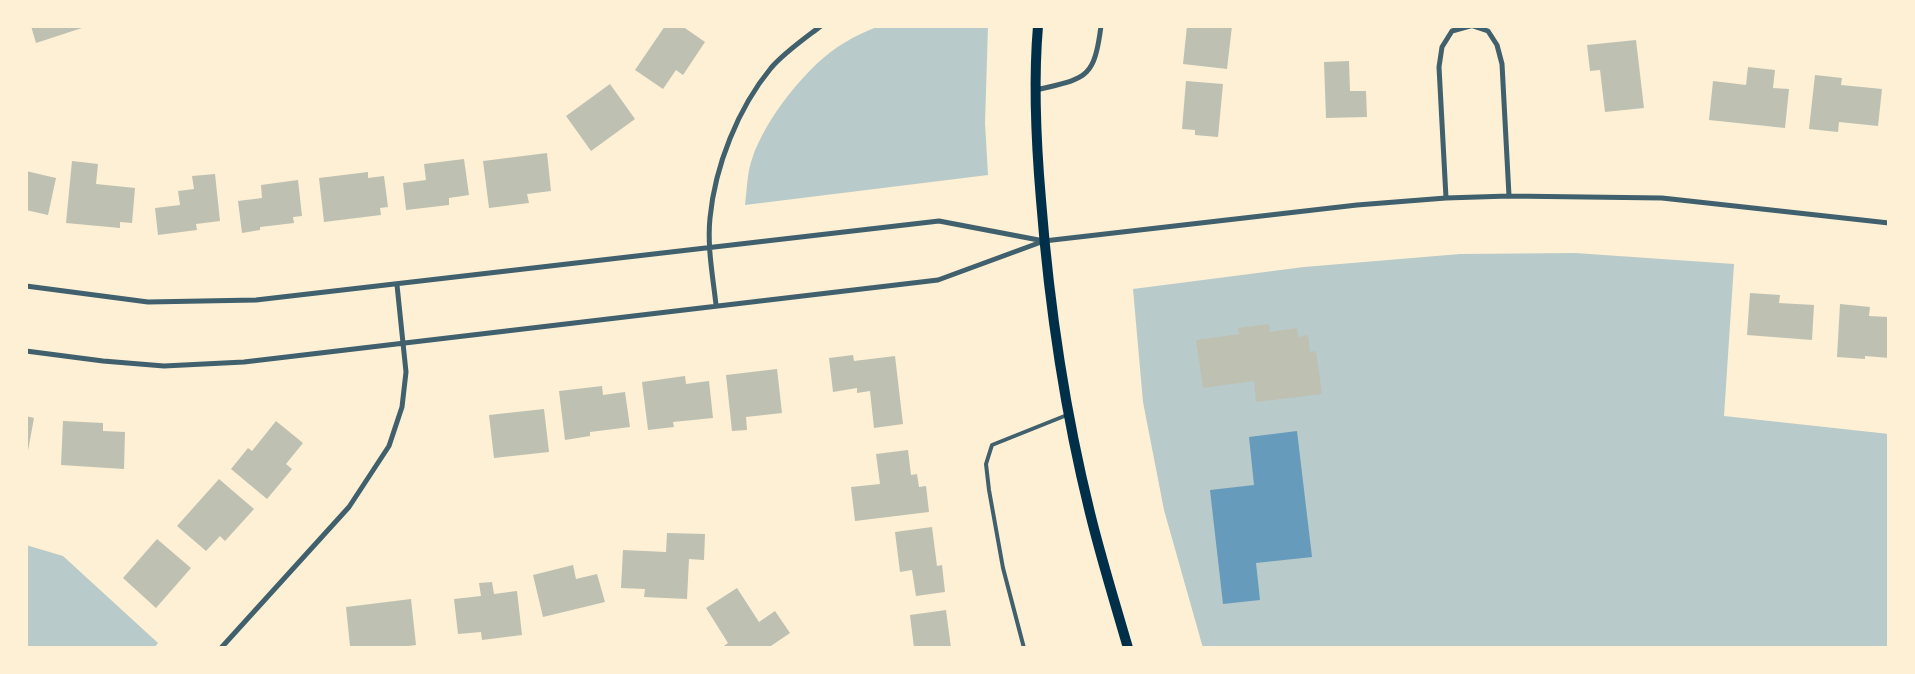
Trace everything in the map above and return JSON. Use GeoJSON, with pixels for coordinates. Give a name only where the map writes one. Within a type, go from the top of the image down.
{"type":"FeatureCollection","features":[{"type":"Feature","properties":{"kind":"main road"},"geometry":{"type":"LineString","coordinates":[[1038,26],[1035,122],[1044,241],[1069,414],[1090,512],[1128,648]]}},
{"type":"Feature","properties":{"kind":"street"},"geometry":{"type":"LineString","coordinates":[[716,305],[710,248],[710,218],[719,174],[728,144],[748,102],[772,68],[821,26]]}},
{"type":"Feature","properties":{"kind":"street"},"geometry":{"type":"LineString","coordinates":[[1035,90],[1068,83],[1087,74],[1097,56],[1101,26]]}},
{"type":"Feature","properties":{"kind":"street"},"geometry":{"type":"LineString","coordinates":[[1446,198],[1439,67],[1442,48],[1452,31],[1471,26],[1488,31],[1497,45],[1502,64],[1509,196]]}},
{"type":"Feature","properties":{"kind":"street"},"geometry":{"type":"LineString","coordinates":[[26,351],[103,361],[164,366],[244,362],[938,280],[1044,241],[1358,205],[1446,198],[1509,196],[1662,198],[1889,223]]}},
{"type":"Feature","properties":{"kind":"street"},"geometry":{"type":"LineString","coordinates":[[26,286],[148,302],[256,300],[939,221],[1044,241]]}},
{"type":"Feature","properties":{"kind":"street"},"geometry":{"type":"LineString","coordinates":[[221,648],[349,507],[389,446],[402,407],[406,372],[397,285]]}},
{"type":"Feature","properties":{"kind":"lane"},"geometry":{"type":"LineString","coordinates":[[1024,648],[1003,568],[986,464],[992,445],[1069,414]]}},
{"type":"Feature","properties":{"kind":"shaded area"},"geometry":{"type":"Polygon","coordinates":[[[879,26],[988,26],[985,123],[988,175],[745,205],[752,159],[758,143],[777,110],[802,78],[830,52],[852,38],[879,26]]]}},
{"type":"Feature","properties":{"kind":"shaded area"},"geometry":{"type":"Polygon","coordinates":[[[1575,253],[1734,264],[1724,416],[1889,434],[1889,648],[1203,648],[1164,510],[1143,402],[1133,289],[1304,267],[1460,254],[1575,253]]]}},
{"type":"Feature","properties":{"kind":"shaded area"},"geometry":{"type":"Polygon","coordinates":[[[26,545],[63,556],[158,643],[154,648],[26,648],[26,545]]]}},
{"type":"Feature","properties":{"kind":"water"},"geometry":{"type":"Polygon","coordinates":[[[1297,431],[1312,557],[1256,563],[1260,600],[1223,604],[1210,490],[1254,485],[1249,437],[1297,431]]]}},
{"type":"Feature","properties":{"kind":"building"},"geometry":{"type":"Polygon","coordinates":[[[31,26],[85,26],[85,27],[36,43],[31,26]]]}},
{"type":"Feature","properties":{"kind":"building"},"geometry":{"type":"Polygon","coordinates":[[[665,26],[682,26],[705,42],[683,75],[676,70],[663,89],[635,70],[665,26]]]}},
{"type":"Feature","properties":{"kind":"building"},"geometry":{"type":"Polygon","coordinates":[[[1187,26],[1232,26],[1227,69],[1183,64],[1187,26]]]}},
{"type":"Feature","properties":{"kind":"building"},"geometry":{"type":"Polygon","coordinates":[[[1636,40],[1644,108],[1605,112],[1600,70],[1590,71],[1587,45],[1636,40]]]}},
{"type":"Feature","properties":{"kind":"building"},"geometry":{"type":"Polygon","coordinates":[[[1349,61],[1350,91],[1366,91],[1367,117],[1326,118],[1324,62],[1349,61]]]}},
{"type":"Feature","properties":{"kind":"building"},"geometry":{"type":"Polygon","coordinates":[[[1748,67],[1775,70],[1773,88],[1789,89],[1785,128],[1709,120],[1713,81],[1746,85],[1748,67]]]}},
{"type":"Feature","properties":{"kind":"building"},"geometry":{"type":"Polygon","coordinates":[[[1815,75],[1842,78],[1841,85],[1882,89],[1878,126],[1839,122],[1838,132],[1809,129],[1815,75]]]}},
{"type":"Feature","properties":{"kind":"building"},"geometry":{"type":"Polygon","coordinates":[[[1186,81],[1223,84],[1218,137],[1195,135],[1195,130],[1182,129],[1186,81]]]}},
{"type":"Feature","properties":{"kind":"building"},"geometry":{"type":"Polygon","coordinates":[[[610,84],[635,119],[591,151],[566,116],[610,84]]]}},
{"type":"Feature","properties":{"kind":"building"},"geometry":{"type":"Polygon","coordinates":[[[547,153],[551,191],[527,194],[529,203],[489,208],[483,161],[547,153]]]}},
{"type":"Feature","properties":{"kind":"building"},"geometry":{"type":"Polygon","coordinates":[[[464,159],[469,195],[449,198],[449,205],[406,210],[403,183],[426,180],[424,164],[464,159]]]}},
{"type":"Feature","properties":{"kind":"building"},"geometry":{"type":"Polygon","coordinates":[[[72,161],[98,164],[96,184],[135,188],[132,223],[120,222],[120,228],[66,223],[72,161]]]}},
{"type":"Feature","properties":{"kind":"building"},"geometry":{"type":"Polygon","coordinates":[[[26,171],[56,178],[48,215],[26,210],[26,171]]]}},
{"type":"Feature","properties":{"kind":"building"},"geometry":{"type":"Polygon","coordinates":[[[368,172],[368,178],[384,176],[388,207],[380,208],[381,215],[324,222],[319,178],[368,172]]]}},
{"type":"Feature","properties":{"kind":"building"},"geometry":{"type":"Polygon","coordinates":[[[215,174],[220,221],[196,224],[197,230],[158,235],[155,208],[180,205],[178,191],[194,189],[192,176],[215,174]]]}},
{"type":"Feature","properties":{"kind":"building"},"geometry":{"type":"Polygon","coordinates":[[[298,180],[302,216],[293,217],[294,223],[260,227],[260,230],[242,233],[238,201],[262,198],[261,185],[298,180]]]}},
{"type":"Feature","properties":{"kind":"building"},"geometry":{"type":"Polygon","coordinates":[[[1750,293],[1780,295],[1779,303],[1814,305],[1812,340],[1747,335],[1750,293]]]}},
{"type":"Feature","properties":{"kind":"building"},"geometry":{"type":"Polygon","coordinates":[[[1840,304],[1870,307],[1869,316],[1889,317],[1889,358],[1865,356],[1865,359],[1837,357],[1840,304]]]}},
{"type":"Feature","properties":{"kind":"building"},"geometry":{"type":"Polygon","coordinates":[[[1269,324],[1270,332],[1297,328],[1298,337],[1308,335],[1310,352],[1316,351],[1322,394],[1256,402],[1254,381],[1203,388],[1196,340],[1239,334],[1238,328],[1269,324]]]}},
{"type":"Feature","properties":{"kind":"building"},"geometry":{"type":"Polygon","coordinates":[[[853,355],[854,361],[895,356],[903,424],[874,428],[870,391],[857,393],[857,388],[833,392],[829,358],[853,355]]]}},
{"type":"Feature","properties":{"kind":"building"},"geometry":{"type":"Polygon","coordinates":[[[777,369],[782,413],[746,417],[747,430],[732,431],[726,375],[777,369]]]}},
{"type":"Feature","properties":{"kind":"building"},"geometry":{"type":"Polygon","coordinates":[[[685,376],[686,384],[709,381],[713,418],[673,422],[674,427],[648,430],[642,382],[685,376]]]}},
{"type":"Feature","properties":{"kind":"building"},"geometry":{"type":"Polygon","coordinates":[[[602,386],[603,395],[625,392],[630,427],[590,432],[590,436],[565,440],[559,391],[602,386]]]}},
{"type":"Feature","properties":{"kind":"building"},"geometry":{"type":"Polygon","coordinates":[[[544,409],[549,452],[494,458],[489,415],[544,409]]]}},
{"type":"Feature","properties":{"kind":"building"},"geometry":{"type":"Polygon","coordinates":[[[26,416],[34,418],[27,456],[26,456],[26,416]]]}},
{"type":"Feature","properties":{"kind":"building"},"geometry":{"type":"Polygon","coordinates":[[[63,421],[103,423],[103,431],[125,432],[124,469],[61,465],[63,421]]]}},
{"type":"Feature","properties":{"kind":"building"},"geometry":{"type":"Polygon","coordinates":[[[276,421],[303,443],[286,464],[292,469],[267,499],[231,469],[248,448],[252,451],[276,421]]]}},
{"type":"Feature","properties":{"kind":"building"},"geometry":{"type":"Polygon","coordinates":[[[908,450],[911,475],[917,474],[919,487],[926,486],[929,512],[855,521],[851,487],[880,484],[876,454],[908,450]]]}},
{"type":"Feature","properties":{"kind":"building"},"geometry":{"type":"Polygon","coordinates":[[[219,479],[254,509],[225,541],[220,536],[206,551],[177,526],[219,479]]]}},
{"type":"Feature","properties":{"kind":"building"},"geometry":{"type":"Polygon","coordinates":[[[932,527],[937,566],[942,565],[945,592],[916,596],[912,570],[900,572],[895,532],[932,527]]]}},
{"type":"Feature","properties":{"kind":"building"},"geometry":{"type":"Polygon","coordinates":[[[667,533],[705,534],[704,560],[689,559],[687,599],[644,597],[645,589],[621,588],[623,550],[666,552],[667,533]]]}},
{"type":"Feature","properties":{"kind":"building"},"geometry":{"type":"Polygon","coordinates":[[[157,539],[191,568],[156,608],[123,578],[157,539]]]}},
{"type":"Feature","properties":{"kind":"building"},"geometry":{"type":"Polygon","coordinates":[[[573,565],[576,579],[597,574],[605,602],[543,617],[533,575],[573,565]]]}},
{"type":"Feature","properties":{"kind":"building"},"geometry":{"type":"Polygon","coordinates":[[[492,582],[494,594],[517,591],[522,635],[482,640],[481,632],[458,634],[454,599],[481,596],[479,583],[492,582]]]}},
{"type":"Feature","properties":{"kind":"building"},"geometry":{"type":"Polygon","coordinates":[[[737,588],[759,622],[775,611],[790,633],[768,648],[721,648],[728,643],[706,608],[737,588]]]}},
{"type":"Feature","properties":{"kind":"building"},"geometry":{"type":"Polygon","coordinates":[[[411,599],[416,645],[393,648],[350,646],[346,607],[411,599]]]}},
{"type":"Feature","properties":{"kind":"building"},"geometry":{"type":"Polygon","coordinates":[[[946,610],[951,648],[914,648],[910,615],[946,610]]]}}]}
